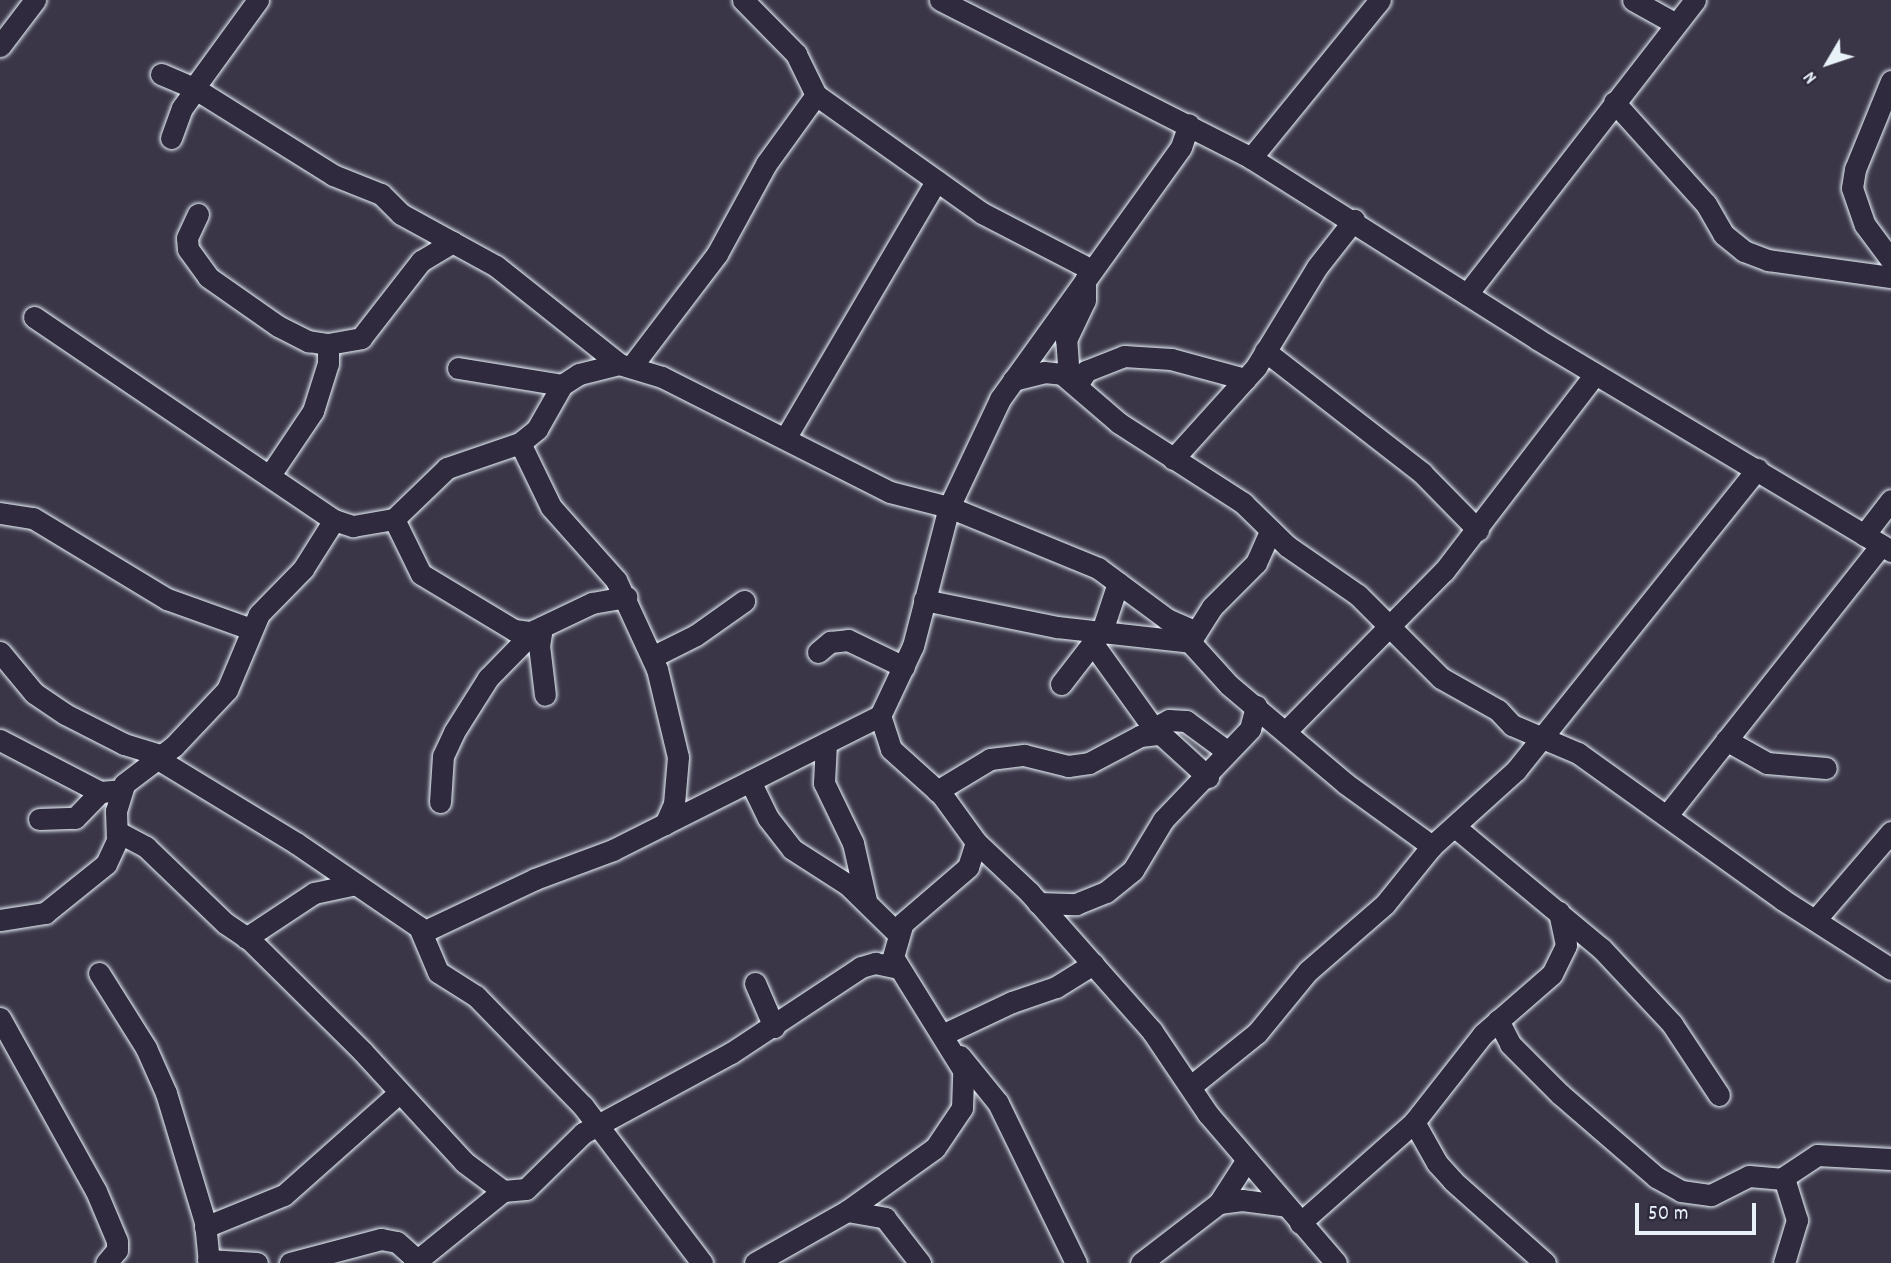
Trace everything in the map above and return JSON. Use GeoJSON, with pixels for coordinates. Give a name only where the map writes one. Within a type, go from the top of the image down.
{"type":"FeatureCollection","features":[{"type":"Feature","properties":{"kind":"street"},"geometry":{"type":"LineString","coordinates":[[0,46],[35,0]]}},
{"type":"Feature","properties":{"kind":"street"},"geometry":{"type":"LineString","coordinates":[[171,138],[182,108],[258,0]]}},
{"type":"Feature","properties":{"kind":"street"},"geometry":{"type":"LineString","coordinates":[[743,0],[796,54],[816,95],[982,213],[1087,273]]}},
{"type":"Feature","properties":{"kind":"street"},"geometry":{"type":"LineString","coordinates":[[940,0],[1189,124],[1251,158],[1354,220],[1595,374],[1879,544]]}},
{"type":"Feature","properties":{"kind":"street"},"geometry":{"type":"LineString","coordinates":[[1251,158],[1380,0]]}},
{"type":"Feature","properties":{"kind":"street"},"geometry":{"type":"LineString","coordinates":[[1633,0],[1676,24]]}},
{"type":"Feature","properties":{"kind":"street"},"geometry":{"type":"LineString","coordinates":[[1467,294],[1695,0]]}},
{"type":"Feature","properties":{"kind":"street"},"geometry":{"type":"LineString","coordinates":[[162,74],[195,88],[300,156],[381,194],[401,214],[496,266],[625,365],[786,437],[890,492],[949,507],[1098,568],[1192,636],[1229,685],[1284,727],[1346,784],[1432,846]]}},
{"type":"Feature","properties":{"kind":"street"},"geometry":{"type":"LineString","coordinates":[[1891,81],[1855,169],[1852,188],[1865,225],[1891,260]]}},
{"type":"Feature","properties":{"kind":"street"},"geometry":{"type":"LineString","coordinates":[[34,317],[334,520],[354,526],[394,519],[447,468],[520,443],[537,429],[562,385],[579,374],[625,365],[717,254],[766,164],[816,95]]}},
{"type":"Feature","properties":{"kind":"street"},"geometry":{"type":"LineString","coordinates":[[1614,102],[1706,204],[1723,234],[1744,251],[1769,260],[1891,277]]}},
{"type":"Feature","properties":{"kind":"street"},"geometry":{"type":"LineString","coordinates":[[423,932],[665,824],[880,716],[904,667],[949,507],[1013,380],[1087,273],[1181,147],[1189,124]]}},
{"type":"Feature","properties":{"kind":"street"},"geometry":{"type":"LineString","coordinates":[[786,437],[936,181]]}},
{"type":"Feature","properties":{"kind":"street"},"geometry":{"type":"LineString","coordinates":[[198,214],[187,238],[188,249],[208,277],[278,326],[308,341],[328,344],[361,338],[422,261],[453,242]]}},
{"type":"Feature","properties":{"kind":"street"},"geometry":{"type":"LineString","coordinates":[[1173,459],[1245,379],[1317,267],[1354,220]]}},
{"type":"Feature","properties":{"kind":"street"},"geometry":{"type":"LineString","coordinates":[[1073,382],[1066,340],[1085,300],[1087,273]]}},
{"type":"Feature","properties":{"kind":"street"},"geometry":{"type":"LineString","coordinates":[[270,475],[313,411],[326,373],[328,344]]}},
{"type":"Feature","properties":{"kind":"street"},"geometry":{"type":"LineString","coordinates":[[1265,351],[1422,473],[1478,530]]}},
{"type":"Feature","properties":{"kind":"street"},"geometry":{"type":"LineString","coordinates":[[1073,382],[1086,371],[1124,356],[1171,359],[1245,379]]}},
{"type":"Feature","properties":{"kind":"street"},"geometry":{"type":"LineString","coordinates":[[458,368],[562,385]]}},
{"type":"Feature","properties":{"kind":"street"},"geometry":{"type":"LineString","coordinates":[[1013,380],[1044,372],[1073,382],[1119,423],[1243,503],[1271,530],[1358,595],[1441,678],[1498,710],[1512,725],[1545,736],[1578,753],[1891,969]]}},
{"type":"Feature","properties":{"kind":"street"},"geometry":{"type":"LineString","coordinates":[[1250,729],[1284,727],[1392,628],[1478,530],[1595,374]]}},
{"type":"Feature","properties":{"kind":"street"},"geometry":{"type":"LineString","coordinates":[[520,443],[551,507],[602,561],[626,597],[652,657],[667,699],[678,757],[674,804],[665,824]]}},
{"type":"Feature","properties":{"kind":"street"},"geometry":{"type":"LineString","coordinates":[[1191,1086],[1257,1033],[1308,971],[1385,904],[1432,846],[1516,770],[1757,469]]}},
{"type":"Feature","properties":{"kind":"street"},"geometry":{"type":"LineString","coordinates":[[1668,814],[1879,544],[1891,500]]}},
{"type":"Feature","properties":{"kind":"street"},"geometry":{"type":"LineString","coordinates":[[0,513],[33,518],[167,599],[251,629]]}},
{"type":"Feature","properties":{"kind":"street"},"geometry":{"type":"LineString","coordinates":[[394,519],[421,575],[514,630],[539,629]]}},
{"type":"Feature","properties":{"kind":"street"},"geometry":{"type":"LineString","coordinates":[[39,819],[75,818],[160,757],[227,690],[251,629],[266,604],[303,569],[334,520]]}},
{"type":"Feature","properties":{"kind":"street"},"geometry":{"type":"LineString","coordinates":[[924,600],[1097,638],[1192,636],[1256,563],[1271,530]]}},
{"type":"Feature","properties":{"kind":"street"},"geometry":{"type":"LineString","coordinates":[[1061,684],[1097,638],[1118,583]]}},
{"type":"Feature","properties":{"kind":"street"},"geometry":{"type":"LineString","coordinates":[[440,802],[443,756],[454,732],[488,678],[539,629],[592,603],[626,597]]}},
{"type":"Feature","properties":{"kind":"street"},"geometry":{"type":"LineString","coordinates":[[652,657],[696,635],[744,601]]}},
{"type":"Feature","properties":{"kind":"street"},"geometry":{"type":"LineString","coordinates":[[539,629],[545,695]]}},
{"type":"Feature","properties":{"kind":"street"},"geometry":{"type":"LineString","coordinates":[[1097,638],[1157,731],[1208,777]]}},
{"type":"Feature","properties":{"kind":"street"},"geometry":{"type":"LineString","coordinates":[[818,652],[830,642],[848,640],[904,667]]}},
{"type":"Feature","properties":{"kind":"street"},"geometry":{"type":"LineString","coordinates":[[0,652],[28,687],[65,714],[135,749],[160,757],[356,884],[423,932],[438,971],[476,996],[600,1126],[702,1263]]}},
{"type":"Feature","properties":{"kind":"street"},"geometry":{"type":"LineString","coordinates":[[1038,903],[1080,902],[1106,892],[1133,870],[1163,820],[1208,777],[1250,729],[1256,706]]}},
{"type":"Feature","properties":{"kind":"street"},"geometry":{"type":"LineString","coordinates":[[880,716],[891,749],[937,791],[976,842],[1038,903],[1152,1031],[1246,1161],[1336,1263]]}},
{"type":"Feature","properties":{"kind":"street"},"geometry":{"type":"LineString","coordinates":[[937,791],[990,759],[1024,755],[1068,766],[1089,763],[1140,736],[1157,731],[1169,720],[1186,721],[1228,752]]}},
{"type":"Feature","properties":{"kind":"street"},"geometry":{"type":"LineString","coordinates":[[0,740],[111,791]]}},
{"type":"Feature","properties":{"kind":"street"},"geometry":{"type":"LineString","coordinates":[[1726,740],[1767,763],[1826,768]]}},
{"type":"Feature","properties":{"kind":"street"},"geometry":{"type":"LineString","coordinates":[[826,743],[821,769],[824,783],[853,843],[866,900]]}},
{"type":"Feature","properties":{"kind":"street"},"geometry":{"type":"LineString","coordinates":[[750,780],[768,818],[792,849],[866,900],[897,933]]}},
{"type":"Feature","properties":{"kind":"street"},"geometry":{"type":"LineString","coordinates":[[5,916],[45,913],[110,858],[118,832],[111,791]]}},
{"type":"Feature","properties":{"kind":"street"},"geometry":{"type":"LineString","coordinates":[[1455,827],[1588,935],[1657,1007],[1719,1095]]}},
{"type":"Feature","properties":{"kind":"street"},"geometry":{"type":"LineString","coordinates":[[118,832],[146,847],[246,938],[464,1162],[503,1191]]}},
{"type":"Feature","properties":{"kind":"street"},"geometry":{"type":"LineString","coordinates":[[1816,919],[1891,832]]}},
{"type":"Feature","properties":{"kind":"street"},"geometry":{"type":"LineString","coordinates":[[976,842],[968,867],[903,923],[897,933],[893,957],[949,1042],[998,1103],[1076,1263]]}},
{"type":"Feature","properties":{"kind":"street"},"geometry":{"type":"LineString","coordinates":[[246,938],[314,893],[356,884]]}},
{"type":"Feature","properties":{"kind":"street"},"geometry":{"type":"LineString","coordinates":[[1075,943],[1071,926],[1080,902]]}},
{"type":"Feature","properties":{"kind":"street"},"geometry":{"type":"LineString","coordinates":[[1300,1223],[1414,1122],[1498,1020],[1543,983],[1559,963],[1567,937],[1559,912]]}},
{"type":"Feature","properties":{"kind":"street"},"geometry":{"type":"LineString","coordinates":[[290,1263],[381,1239],[397,1242],[415,1261],[503,1191],[526,1189],[568,1144],[774,1027],[861,967],[875,963],[898,968]]}},
{"type":"Feature","properties":{"kind":"street"},"geometry":{"type":"LineString","coordinates":[[949,1042],[1012,1002],[1056,987],[1093,964]]}},
{"type":"Feature","properties":{"kind":"street"},"geometry":{"type":"LineString","coordinates":[[99,973],[146,1048],[166,1093],[205,1227],[209,1262],[257,1263]]}},
{"type":"Feature","properties":{"kind":"street"},"geometry":{"type":"LineString","coordinates":[[755,983],[768,1005],[774,1027]]}},
{"type":"Feature","properties":{"kind":"street"},"geometry":{"type":"LineString","coordinates":[[0,1018],[96,1191],[117,1241],[117,1250],[106,1263]]}},
{"type":"Feature","properties":{"kind":"street"},"geometry":{"type":"LineString","coordinates":[[1498,1020],[1510,1044],[1531,1066],[1669,1185],[1689,1194],[1711,1195],[1749,1176],[1784,1178],[1817,1155],[1891,1159]]}},
{"type":"Feature","properties":{"kind":"street"},"geometry":{"type":"LineString","coordinates":[[755,1263],[847,1211],[935,1148],[946,1134],[965,1092],[963,1070],[949,1042]]}},
{"type":"Feature","properties":{"kind":"street"},"geometry":{"type":"LineString","coordinates":[[205,1227],[284,1195],[399,1093]]}},
{"type":"Feature","properties":{"kind":"street"},"geometry":{"type":"LineString","coordinates":[[1414,1122],[1437,1163],[1453,1181],[1545,1263]]}},
{"type":"Feature","properties":{"kind":"street"},"geometry":{"type":"LineString","coordinates":[[1141,1263],[1219,1203],[1246,1161]]}},
{"type":"Feature","properties":{"kind":"street"},"geometry":{"type":"LineString","coordinates":[[1784,1178],[1797,1220],[1784,1263]]}},
{"type":"Feature","properties":{"kind":"street"},"geometry":{"type":"LineString","coordinates":[[1219,1203],[1242,1200],[1287,1206]]}},
{"type":"Feature","properties":{"kind":"street"},"geometry":{"type":"LineString","coordinates":[[847,1211],[885,1218],[920,1263]]}}]}
